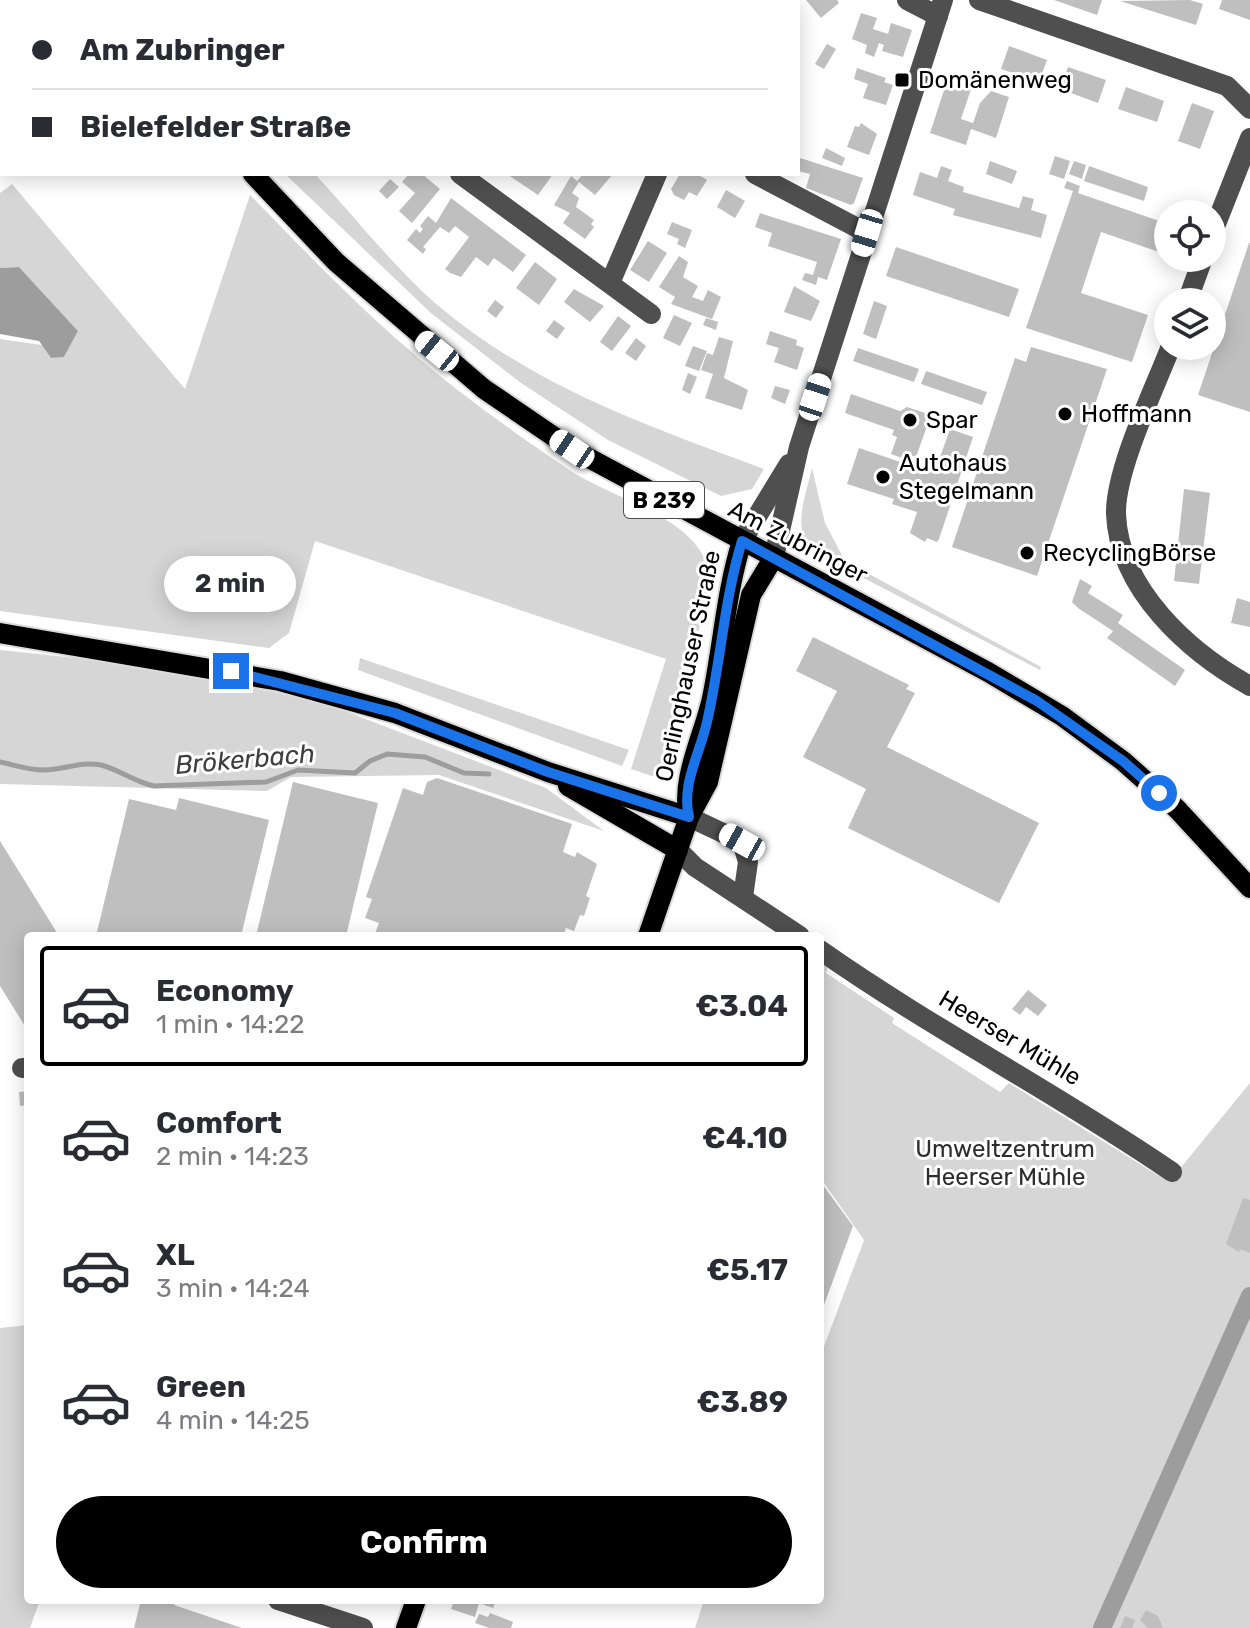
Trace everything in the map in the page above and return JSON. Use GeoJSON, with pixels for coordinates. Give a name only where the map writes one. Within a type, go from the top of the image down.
{"type":"FeatureCollection","features":[{"type":"Feature","properties":{"kind":"main road","name":"Am Zubringer"},"geometry":{"type":"LineString","coordinates":[[255,176],[336,262],[484,389],[572,449],[988,672],[1062,716],[1123,761],[1177,809],[1250,888]]}},
{"type":"Feature","properties":{"kind":"main road","name":"Oerlinghauser Straße"},"geometry":{"type":"LineString","coordinates":[[689,817],[685,801],[707,724],[731,578],[742,541]]}},
{"type":"Feature","properties":{"kind":"main road","name":"Oerlinghauser Straße"},"geometry":{"type":"LineString","coordinates":[[649,932],[689,817],[708,782],[751,595],[774,557]]}},
{"type":"Feature","properties":{"kind":"main road"},"geometry":{"type":"LineString","coordinates":[[0,633],[280,681],[407,717],[548,772],[689,817]]}},
{"type":"Feature","properties":{"kind":"main road"},"geometry":{"type":"LineString","coordinates":[[548,772],[594,804],[678,850]]}},
{"type":"Feature","properties":{"kind":"main road"},"geometry":{"type":"LineString","coordinates":[[406,1628],[415,1604]]}},
{"type":"Feature","properties":{"kind":"street"},"geometry":{"type":"LineString","coordinates":[[907,0],[941,8]]}},
{"type":"Feature","properties":{"kind":"street"},"geometry":{"type":"LineString","coordinates":[[979,0],[1227,86],[1250,109]]}},
{"type":"Feature","properties":{"kind":"street","name":"Oerlinghauser Straße"},"geometry":{"type":"LineString","coordinates":[[774,557],[799,447],[941,8]]}},
{"type":"Feature","properties":{"kind":"street"},"geometry":{"type":"LineString","coordinates":[[1225,200],[1250,138]]}},
{"type":"Feature","properties":{"kind":"street"},"geometry":{"type":"LineString","coordinates":[[463,176],[651,314]]}},
{"type":"Feature","properties":{"kind":"street"},"geometry":{"type":"LineString","coordinates":[[610,283],[656,176]]}},
{"type":"Feature","properties":{"kind":"street"},"geometry":{"type":"LineString","coordinates":[[759,176],[867,233]]}},
{"type":"Feature","properties":{"kind":"street"},"geometry":{"type":"LineString","coordinates":[[1166,360],[1123,474],[1116,514],[1126,560],[1149,601],[1194,648],[1250,686]]}},
{"type":"Feature","properties":{"kind":"street","name":"Oerlinghauser Straße"},"geometry":{"type":"LineString","coordinates":[[742,541],[799,447]]}},
{"type":"Feature","properties":{"kind":"street"},"geometry":{"type":"LineString","coordinates":[[689,817],[742,842],[748,862],[743,897]]}},
{"type":"Feature","properties":{"kind":"street"},"geometry":{"type":"LineString","coordinates":[[678,850],[695,867],[794,932]]}},
{"type":"Feature","properties":{"kind":"street","name":"Heerser Mühle"},"geometry":{"type":"LineString","coordinates":[[824,953],[939,1027],[1062,1098],[1172,1172]]}},
{"type":"Feature","properties":{"kind":"street"},"geometry":{"type":"LineString","coordinates":[[290,1604],[363,1628]]}},
{"type":"Feature","properties":{"kind":"green space"},"geometry":{"type":"Polygon","coordinates":[[[287,176],[317,176],[435,303],[512,358],[592,401],[764,469],[752,489],[721,496],[608,440],[521,383],[432,314],[287,176]]]}},
{"type":"Feature","properties":{"kind":"green space"},"geometry":{"type":"Polygon","coordinates":[[[12,184],[185,389],[250,195],[366,312],[465,396],[568,469],[653,512],[691,540],[704,557],[711,579],[666,767],[655,777],[631,769],[666,659],[315,541],[289,633],[269,648],[0,611],[0,339],[42,345],[51,358],[64,357],[78,331],[19,267],[0,268],[0,193],[12,184]]]}},
{"type":"Feature","properties":{"kind":"green space"},"geometry":{"type":"Polygon","coordinates":[[[812,468],[825,523],[845,561],[1041,667],[1040,670],[812,551],[802,532],[801,522],[812,468]]]}},
{"type":"Feature","properties":{"kind":"green space"},"geometry":{"type":"Polygon","coordinates":[[[0,650],[105,661],[316,700],[546,788],[604,831],[439,775],[291,777],[267,791],[0,784],[0,650]]]}},
{"type":"Feature","properties":{"kind":"green space"},"geometry":{"type":"Polygon","coordinates":[[[360,658],[629,750],[622,766],[358,670],[360,658]]]}},
{"type":"Feature","properties":{"kind":"green space","name":"Umweltzentrum Heerser Mühle"},"geometry":{"type":"Polygon","coordinates":[[[824,963],[828,966],[826,973],[894,1018],[892,1023],[1000,1092],[1009,1083],[1169,1182],[1250,1083],[1250,1628],[695,1628],[703,1604],[824,1604],[824,1346],[864,1240],[824,1183],[824,963]]]}},
{"type":"Feature","properties":{"kind":"green space"},"geometry":{"type":"Polygon","coordinates":[[[24,1325],[24,1604],[39,1604],[30,1628],[0,1628],[0,1328],[24,1325]]]}},
{"type":"Feature","properties":{"kind":"shaded area"},"geometry":{"type":"Polygon","coordinates":[[[19,267],[78,331],[64,357],[51,358],[39,341],[0,334],[0,268],[19,267]]]}},
{"type":"Feature","properties":{"kind":"building"},"geometry":{"type":"Polygon","coordinates":[[[806,0],[837,0],[839,3],[821,18],[806,0]]]}},
{"type":"Feature","properties":{"kind":"building"},"geometry":{"type":"Polygon","coordinates":[[[1054,0],[1102,0],[1097,15],[1054,0]]]}},
{"type":"Feature","properties":{"kind":"building"},"geometry":{"type":"Polygon","coordinates":[[[1190,0],[1203,4],[1196,25],[1120,1],[1190,0]]]}},
{"type":"Feature","properties":{"kind":"building"},"geometry":{"type":"Polygon","coordinates":[[[1222,0],[1250,0],[1250,20],[1219,9],[1222,0]]]}},
{"type":"Feature","properties":{"kind":"building"},"geometry":{"type":"Polygon","coordinates":[[[861,13],[877,18],[873,29],[888,34],[891,23],[912,30],[903,57],[882,51],[884,45],[879,43],[874,57],[865,53],[867,45],[852,39],[861,13]]]}},
{"type":"Feature","properties":{"kind":"building"},"geometry":{"type":"Polygon","coordinates":[[[827,44],[836,49],[824,69],[815,64],[827,44]]]}},
{"type":"Feature","properties":{"kind":"building"},"geometry":{"type":"Polygon","coordinates":[[[1009,46],[1047,60],[1039,82],[1001,69],[1009,46]]]}},
{"type":"Feature","properties":{"kind":"building"},"geometry":{"type":"Polygon","coordinates":[[[1068,67],[1106,80],[1098,103],[1060,89],[1068,67]]]}},
{"type":"Feature","properties":{"kind":"building"},"geometry":{"type":"Polygon","coordinates":[[[857,68],[886,78],[884,82],[893,85],[886,105],[863,98],[868,84],[854,79],[857,68]]]}},
{"type":"Feature","properties":{"kind":"building"},"geometry":{"type":"Polygon","coordinates":[[[950,72],[974,80],[961,119],[973,123],[980,103],[991,91],[1009,97],[996,138],[971,129],[966,145],[930,133],[950,72]]]}},
{"type":"Feature","properties":{"kind":"building"},"geometry":{"type":"Polygon","coordinates":[[[1126,87],[1164,101],[1157,122],[1118,109],[1126,87]]]}},
{"type":"Feature","properties":{"kind":"building"},"geometry":{"type":"Polygon","coordinates":[[[1192,103],[1214,111],[1200,149],[1178,141],[1192,103]]]}},
{"type":"Feature","properties":{"kind":"building"},"geometry":{"type":"Polygon","coordinates":[[[861,123],[877,134],[869,155],[847,147],[855,126],[859,127],[861,123]]]}},
{"type":"Feature","properties":{"kind":"building"},"geometry":{"type":"Polygon","coordinates":[[[826,148],[845,158],[842,166],[822,158],[826,148]]]}},
{"type":"Feature","properties":{"kind":"building"},"geometry":{"type":"Polygon","coordinates":[[[1055,156],[1070,161],[1064,179],[1049,174],[1055,156]]]}},
{"type":"Feature","properties":{"kind":"building"},"geometry":{"type":"Polygon","coordinates":[[[800,158],[863,178],[851,205],[806,188],[810,174],[800,172],[800,158]]]}},
{"type":"Feature","properties":{"kind":"building"},"geometry":{"type":"Polygon","coordinates":[[[990,161],[1017,171],[1012,184],[986,174],[990,161]]]}},
{"type":"Feature","properties":{"kind":"building"},"geometry":{"type":"Polygon","coordinates":[[[1074,161],[1086,165],[1082,179],[1069,174],[1074,161]]]}},
{"type":"Feature","properties":{"kind":"building"},"geometry":{"type":"Polygon","coordinates":[[[941,166],[952,170],[948,181],[964,187],[963,192],[1019,208],[1023,196],[1034,199],[1031,210],[1047,215],[1041,238],[953,215],[955,209],[913,195],[920,172],[937,178],[941,166]]]}},
{"type":"Feature","properties":{"kind":"building"},"geometry":{"type":"Polygon","coordinates":[[[1089,166],[1148,187],[1144,201],[1084,181],[1089,166]]]}},
{"type":"Feature","properties":{"kind":"building"},"geometry":{"type":"Polygon","coordinates":[[[407,176],[424,176],[440,189],[412,223],[399,211],[415,193],[402,182],[407,176]]]}},
{"type":"Feature","properties":{"kind":"building"},"geometry":{"type":"Polygon","coordinates":[[[510,176],[552,176],[538,195],[510,176]]]}},
{"type":"Feature","properties":{"kind":"building"},"geometry":{"type":"Polygon","coordinates":[[[571,176],[577,181],[581,176],[611,176],[595,195],[579,182],[572,193],[579,198],[576,207],[594,220],[591,224],[594,227],[585,239],[563,223],[570,213],[554,205],[571,176]]]}},
{"type":"Feature","properties":{"kind":"building"},"geometry":{"type":"Polygon","coordinates":[[[679,176],[700,176],[707,180],[697,196],[689,192],[684,200],[674,195],[671,189],[679,176]]]}},
{"type":"Feature","properties":{"kind":"building"},"geometry":{"type":"Polygon","coordinates":[[[390,179],[399,187],[387,199],[379,191],[390,179]]]}},
{"type":"Feature","properties":{"kind":"building"},"geometry":{"type":"Polygon","coordinates":[[[1067,181],[1080,186],[1078,193],[1154,219],[1154,250],[1101,232],[1081,293],[1148,315],[1132,362],[1026,328],[1073,191],[1064,188],[1067,181]]]}},
{"type":"Feature","properties":{"kind":"building"},"geometry":{"type":"Polygon","coordinates":[[[726,190],[745,201],[735,218],[717,207],[726,190]]]}},
{"type":"Feature","properties":{"kind":"building"},"geometry":{"type":"Polygon","coordinates":[[[451,198],[526,255],[513,272],[494,258],[488,266],[476,257],[461,277],[450,273],[445,269],[469,237],[455,226],[449,233],[440,227],[423,247],[426,249],[423,254],[407,240],[416,229],[420,233],[423,229],[420,226],[428,216],[436,223],[451,198]]]}},
{"type":"Feature","properties":{"kind":"building"},"geometry":{"type":"Polygon","coordinates":[[[760,213],[841,239],[827,280],[818,277],[816,285],[802,280],[805,273],[813,275],[817,262],[768,246],[772,233],[755,227],[760,213]]]}},
{"type":"Feature","properties":{"kind":"building"},"geometry":{"type":"Polygon","coordinates":[[[672,222],[692,230],[685,248],[677,244],[679,239],[667,234],[672,222]]]}},
{"type":"Feature","properties":{"kind":"building"},"geometry":{"type":"Polygon","coordinates":[[[648,241],[667,253],[649,282],[630,270],[648,241]]]}},
{"type":"Feature","properties":{"kind":"building"},"geometry":{"type":"Polygon","coordinates":[[[1250,243],[1250,412],[1198,395],[1210,360],[1226,360],[1226,312],[1250,243]]]}},
{"type":"Feature","properties":{"kind":"building"},"geometry":{"type":"Polygon","coordinates":[[[896,247],[1019,289],[1009,317],[886,276],[896,247]]]}},
{"type":"Feature","properties":{"kind":"building"},"geometry":{"type":"Polygon","coordinates":[[[679,256],[688,262],[683,277],[698,286],[692,297],[703,301],[708,290],[721,297],[712,319],[671,304],[675,297],[659,287],[679,256]]]}},
{"type":"Feature","properties":{"kind":"building"},"geometry":{"type":"Polygon","coordinates":[[[535,262],[557,279],[539,305],[516,288],[535,262]]]}},
{"type":"Feature","properties":{"kind":"building"},"geometry":{"type":"Polygon","coordinates":[[[794,286],[820,301],[811,321],[784,312],[794,286]]]}},
{"type":"Feature","properties":{"kind":"building"},"geometry":{"type":"Polygon","coordinates":[[[574,289],[604,306],[590,322],[564,302],[574,289]]]}},
{"type":"Feature","properties":{"kind":"building"},"geometry":{"type":"Polygon","coordinates":[[[495,300],[504,307],[496,318],[487,311],[495,300]]]}},
{"type":"Feature","properties":{"kind":"building"},"geometry":{"type":"Polygon","coordinates":[[[874,301],[887,306],[876,339],[863,334],[874,301]]]}},
{"type":"Feature","properties":{"kind":"building"},"geometry":{"type":"Polygon","coordinates":[[[674,315],[692,323],[680,346],[663,338],[674,315]]]}},
{"type":"Feature","properties":{"kind":"building"},"geometry":{"type":"Polygon","coordinates":[[[618,316],[631,326],[612,351],[600,342],[618,316]]]}},
{"type":"Feature","properties":{"kind":"building"},"geometry":{"type":"Polygon","coordinates":[[[706,318],[718,322],[716,330],[703,325],[706,318]]]}},
{"type":"Feature","properties":{"kind":"building"},"geometry":{"type":"Polygon","coordinates":[[[554,320],[565,328],[557,339],[546,331],[554,320]]]}},
{"type":"Feature","properties":{"kind":"building"},"geometry":{"type":"Polygon","coordinates":[[[770,331],[797,340],[796,345],[804,348],[797,370],[774,362],[779,348],[766,344],[770,331]]]}},
{"type":"Feature","properties":{"kind":"building"},"geometry":{"type":"Polygon","coordinates":[[[719,337],[733,341],[724,378],[748,390],[742,410],[705,398],[713,374],[701,370],[707,353],[713,355],[719,337]]]}},
{"type":"Feature","properties":{"kind":"building"},"geometry":{"type":"Polygon","coordinates":[[[636,338],[646,346],[636,361],[625,353],[636,338]]]}},
{"type":"Feature","properties":{"kind":"building"},"geometry":{"type":"Polygon","coordinates":[[[693,346],[707,351],[699,371],[685,366],[693,346]]]}},
{"type":"Feature","properties":{"kind":"building"},"geometry":{"type":"Polygon","coordinates":[[[1031,347],[1107,369],[1037,576],[952,547],[1015,358],[1026,362],[1031,347]]]}},
{"type":"Feature","properties":{"kind":"building"},"geometry":{"type":"Polygon","coordinates":[[[858,348],[919,369],[914,382],[853,361],[858,348]]]}},
{"type":"Feature","properties":{"kind":"building"},"geometry":{"type":"Polygon","coordinates":[[[926,371],[987,392],[982,405],[921,384],[926,371]]]}},
{"type":"Feature","properties":{"kind":"building"},"geometry":{"type":"Polygon","coordinates":[[[688,373],[697,377],[690,394],[682,390],[688,373]]]}},
{"type":"Feature","properties":{"kind":"building"},"geometry":{"type":"Polygon","coordinates":[[[775,386],[790,390],[785,404],[771,398],[775,386]]]}},
{"type":"Feature","properties":{"kind":"building"},"geometry":{"type":"Polygon","coordinates":[[[851,394],[900,411],[907,407],[931,415],[916,457],[912,456],[910,461],[891,454],[897,437],[892,435],[894,430],[845,413],[851,394]]]}},
{"type":"Feature","properties":{"kind":"building"},"geometry":{"type":"Polygon","coordinates":[[[950,429],[973,437],[937,542],[927,538],[925,542],[910,533],[917,512],[892,504],[894,499],[847,484],[859,448],[930,472],[934,461],[938,463],[950,429]]]}},
{"type":"Feature","properties":{"kind":"building"},"geometry":{"type":"Polygon","coordinates":[[[1184,489],[1210,493],[1199,584],[1174,581],[1184,489]]]}},
{"type":"Feature","properties":{"kind":"building"},"geometry":{"type":"Polygon","coordinates":[[[1080,579],[1092,586],[1088,593],[1123,615],[1118,623],[1185,670],[1175,686],[1107,638],[1113,631],[1072,602],[1080,579]]]}},
{"type":"Feature","properties":{"kind":"building"},"geometry":{"type":"Polygon","coordinates":[[[1237,598],[1250,602],[1250,627],[1231,623],[1237,598]]]}},
{"type":"Feature","properties":{"kind":"building"},"geometry":{"type":"Polygon","coordinates":[[[813,637],[909,685],[906,689],[915,693],[887,747],[1039,823],[999,903],[848,828],[866,789],[803,757],[837,691],[796,671],[813,637]]]}},
{"type":"Feature","properties":{"kind":"building"},"geometry":{"type":"Polygon","coordinates":[[[437,778],[572,824],[563,852],[575,857],[577,852],[597,864],[586,896],[590,898],[584,916],[580,915],[574,931],[566,928],[564,932],[376,932],[379,923],[365,918],[372,899],[366,897],[403,788],[423,795],[427,782],[437,778]]]}},
{"type":"Feature","properties":{"kind":"building"},"geometry":{"type":"Polygon","coordinates":[[[293,782],[378,803],[347,932],[257,932],[293,782]]]}},
{"type":"Feature","properties":{"kind":"building"},"geometry":{"type":"Polygon","coordinates":[[[179,798],[269,820],[242,932],[97,932],[129,799],[176,810],[179,798]]]}},
{"type":"Feature","properties":{"kind":"building"},"geometry":{"type":"Polygon","coordinates":[[[0,841],[57,932],[24,932],[24,1025],[0,986],[0,841]]]}},
{"type":"Feature","properties":{"kind":"building"},"geometry":{"type":"Polygon","coordinates":[[[1028,990],[1047,1005],[1038,1016],[1026,1007],[1020,1015],[1012,1009],[1028,990]]]}},
{"type":"Feature","properties":{"kind":"building"},"geometry":{"type":"Polygon","coordinates":[[[24,1091],[24,1106],[20,1106],[19,1092],[24,1091]]]}},
{"type":"Feature","properties":{"kind":"building"},"geometry":{"type":"Polygon","coordinates":[[[824,1186],[853,1226],[824,1305],[824,1186]]]}},
{"type":"Feature","properties":{"kind":"building"},"geometry":{"type":"Polygon","coordinates":[[[1243,1198],[1250,1200],[1250,1253],[1240,1249],[1239,1252],[1226,1244],[1243,1198]]]}},
{"type":"Feature","properties":{"kind":"building"},"geometry":{"type":"Polygon","coordinates":[[[140,1604],[174,1604],[242,1628],[134,1628],[140,1604]]]}},
{"type":"Feature","properties":{"kind":"building"},"geometry":{"type":"Polygon","coordinates":[[[453,1604],[479,1604],[475,1617],[451,1609],[453,1604]]]}},
{"type":"Feature","properties":{"kind":"building"},"geometry":{"type":"Polygon","coordinates":[[[1146,1610],[1158,1616],[1163,1628],[1148,1628],[1140,1620],[1146,1610]]]}},
{"type":"Feature","properties":{"kind":"building"},"geometry":{"type":"Polygon","coordinates":[[[490,1613],[513,1622],[511,1628],[489,1628],[475,1623],[479,1614],[488,1617],[490,1613]]]}},
{"type":"Feature","properties":{"kind":"building"},"geometry":{"type":"Polygon","coordinates":[[[1125,1616],[1135,1620],[1132,1628],[1120,1628],[1125,1616]]]}},
{"type":"Feature","properties":{"kind":"waterway","name":"Brökerbach"},"geometry":{"type":"LineString","coordinates":[[0,762],[44,770],[101,765],[154,786],[266,782],[298,770],[355,773],[370,761],[387,754],[425,757],[464,773],[489,774]]}},
{"type":"Feature","properties":{"kind":"waterway"},"geometry":{"type":"LineString","coordinates":[[1102,1628],[1250,1296]]}},
{"type":"Feature","properties":{"kind":"place","name":"Domänenweg"},"geometry":{"type":"Point","coordinates":[902,80]}},
{"type":"Feature","properties":{"kind":"place","name":"Hoffmann"},"geometry":{"type":"Point","coordinates":[1065,414]}},
{"type":"Feature","properties":{"kind":"place","name":"Spar"},"geometry":{"type":"Point","coordinates":[910,420]}},
{"type":"Feature","properties":{"kind":"place","name":"Autohaus Stegelmann"},"geometry":{"type":"Point","coordinates":[883,477]}},
{"type":"Feature","properties":{"kind":"place","name":"RecyclingBörse"},"geometry":{"type":"Point","coordinates":[1027,553]}},
{"type":"Feature","properties":{"kind":"route"},"geometry":{"type":"LineString","coordinates":[[231,671],[280,681],[395,713],[548,772],[689,817],[685,801],[707,724],[731,578],[742,541],[988,672],[1062,716],[1123,761],[1159,793]]}}]}
